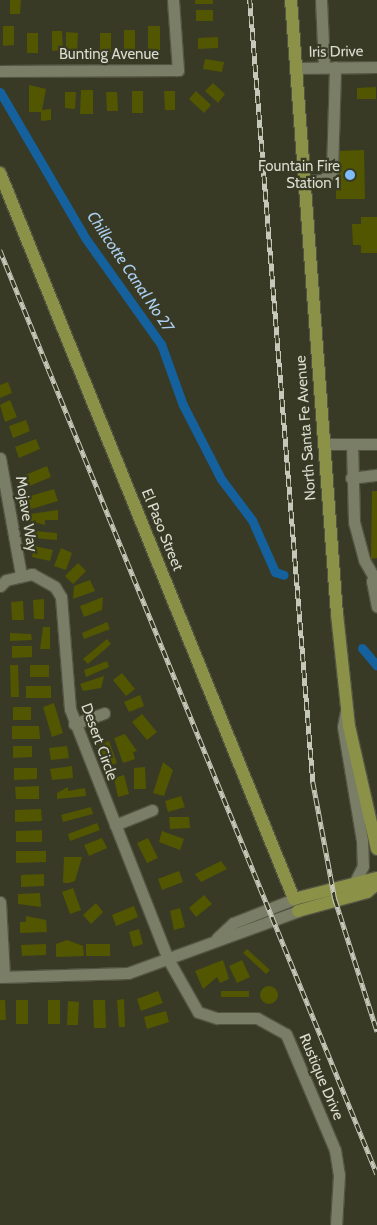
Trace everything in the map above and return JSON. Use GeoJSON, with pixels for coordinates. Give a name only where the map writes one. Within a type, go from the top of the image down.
{"type":"FeatureCollection","features":[{"type":"Feature","properties":{"kind":"main road","name":"North Santa Fe Avenue"},"geometry":{"type":"LineString","coordinates":[[291,0],[324,444],[347,710],[373,823],[377,849]]}},
{"type":"Feature","properties":{"kind":"main road","name":"El Paso Street"},"geometry":{"type":"LineString","coordinates":[[0,173],[296,905]]}},
{"type":"Feature","properties":{"kind":"main road"},"geometry":{"type":"LineString","coordinates":[[296,905],[356,880],[377,878]]}},
{"type":"Feature","properties":{"kind":"main road"},"geometry":{"type":"LineString","coordinates":[[296,905],[366,892],[377,884]]}},
{"type":"Feature","properties":{"kind":"street","name":"Bunting Avenue"},"geometry":{"type":"LineString","coordinates":[[0,71],[178,70],[173,0]]}},
{"type":"Feature","properties":{"kind":"street"},"geometry":{"type":"LineString","coordinates":[[304,181],[323,180],[332,171],[329,67],[321,0]]}},
{"type":"Feature","properties":{"kind":"street","name":"Iris Drive"},"geometry":{"type":"LineString","coordinates":[[296,68],[377,66]]}},
{"type":"Feature","properties":{"kind":"street"},"geometry":{"type":"LineString","coordinates":[[324,444],[377,444]]}},
{"type":"Feature","properties":{"kind":"street"},"geometry":{"type":"LineString","coordinates":[[352,444],[351,478],[354,522],[364,560],[376,576],[377,607]]}},
{"type":"Feature","properties":{"kind":"street","name":"Mojave Way"},"geometry":{"type":"LineString","coordinates":[[0,458],[21,575]]}},
{"type":"Feature","properties":{"kind":"street"},"geometry":{"type":"LineString","coordinates":[[351,478],[377,476]]}},
{"type":"Feature","properties":{"kind":"street"},"geometry":{"type":"LineString","coordinates":[[0,586],[21,575]]}},
{"type":"Feature","properties":{"kind":"street","name":"Desert Circle"},"geometry":{"type":"LineString","coordinates":[[21,575],[45,580],[61,597],[66,687],[74,724],[168,959]]}},
{"type":"Feature","properties":{"kind":"street"},"geometry":{"type":"LineString","coordinates":[[347,710],[343,727],[362,840],[363,866],[356,880]]}},
{"type":"Feature","properties":{"kind":"street"},"geometry":{"type":"LineString","coordinates":[[74,724],[104,713]]}},
{"type":"Feature","properties":{"kind":"street"},"geometry":{"type":"LineString","coordinates":[[115,825],[152,810]]}},
{"type":"Feature","properties":{"kind":"street"},"geometry":{"type":"LineString","coordinates":[[0,902],[2,977],[116,975],[168,959],[217,938],[233,923],[296,905]]}},
{"type":"Feature","properties":{"kind":"street","name":"Rustique Drive"},"geometry":{"type":"LineString","coordinates":[[168,959],[198,1012],[257,1018],[286,1034],[335,1150],[339,1175],[336,1225]]}},
{"type":"Feature","properties":{"kind":"building"},"geometry":{"type":"Polygon","coordinates":[[[10,0],[21,0],[20,14],[10,14],[10,0]]]}},
{"type":"Feature","properties":{"kind":"building"},"geometry":{"type":"Polygon","coordinates":[[[195,0],[213,0],[213,4],[195,4],[195,0]]]}},
{"type":"Feature","properties":{"kind":"building"},"geometry":{"type":"Polygon","coordinates":[[[196,10],[213,10],[213,21],[196,21],[196,10]]]}},
{"type":"Feature","properties":{"kind":"building"},"geometry":{"type":"Polygon","coordinates":[[[3,26],[14,26],[14,45],[3,46],[3,26]]]}},
{"type":"Feature","properties":{"kind":"building"},"geometry":{"type":"Polygon","coordinates":[[[148,26],[160,26],[160,50],[148,50],[148,26]]]}},
{"type":"Feature","properties":{"kind":"building"},"geometry":{"type":"Polygon","coordinates":[[[124,30],[135,30],[135,50],[124,50],[124,30]]]}},
{"type":"Feature","properties":{"kind":"building"},"geometry":{"type":"Polygon","coordinates":[[[52,31],[62,31],[63,50],[52,51],[52,31]]]}},
{"type":"Feature","properties":{"kind":"building"},"geometry":{"type":"Polygon","coordinates":[[[66,32],[78,33],[77,52],[66,52],[66,32]]]}},
{"type":"Feature","properties":{"kind":"building"},"geometry":{"type":"Polygon","coordinates":[[[27,33],[38,33],[38,53],[27,53],[27,33]]]}},
{"type":"Feature","properties":{"kind":"building"},"geometry":{"type":"Polygon","coordinates":[[[100,33],[111,33],[111,52],[100,52],[100,33]]]}},
{"type":"Feature","properties":{"kind":"building"},"geometry":{"type":"Polygon","coordinates":[[[218,37],[218,48],[198,49],[198,38],[218,37]]]}},
{"type":"Feature","properties":{"kind":"building"},"geometry":{"type":"Polygon","coordinates":[[[205,59],[224,62],[222,72],[203,69],[205,59]]]}},
{"type":"Feature","properties":{"kind":"building"},"geometry":{"type":"Polygon","coordinates":[[[213,83],[225,94],[218,103],[205,91],[213,83]]]}},
{"type":"Feature","properties":{"kind":"building"},"geometry":{"type":"Polygon","coordinates":[[[29,85],[46,89],[42,110],[51,109],[51,120],[41,121],[41,112],[29,112],[29,85]]]}},
{"type":"Feature","properties":{"kind":"building"},"geometry":{"type":"Polygon","coordinates":[[[376,87],[376,99],[357,99],[357,88],[376,87]]]}},
{"type":"Feature","properties":{"kind":"building"},"geometry":{"type":"Polygon","coordinates":[[[81,90],[93,90],[93,114],[80,114],[81,90]]]}},
{"type":"Feature","properties":{"kind":"building"},"geometry":{"type":"Polygon","coordinates":[[[132,91],[143,91],[143,113],[132,113],[132,91]]]}},
{"type":"Feature","properties":{"kind":"building"},"geometry":{"type":"Polygon","coordinates":[[[164,91],[175,91],[175,110],[165,110],[164,91]]]}},
{"type":"Feature","properties":{"kind":"building"},"geometry":{"type":"Polygon","coordinates":[[[196,91],[211,105],[204,113],[189,99],[196,91]]]}},
{"type":"Feature","properties":{"kind":"building"},"geometry":{"type":"Polygon","coordinates":[[[65,92],[76,92],[75,109],[65,108],[65,92]]]}},
{"type":"Feature","properties":{"kind":"building"},"geometry":{"type":"Polygon","coordinates":[[[106,92],[117,92],[118,111],[107,111],[106,92]]]}},
{"type":"Feature","properties":{"kind":"building","name":"Fountain Fire Station 1"},"geometry":{"type":"Polygon","coordinates":[[[364,150],[365,199],[336,199],[336,151],[364,150]]]}},
{"type":"Feature","properties":{"kind":"building"},"geometry":{"type":"Polygon","coordinates":[[[361,217],[377,217],[377,253],[361,253],[361,245],[353,245],[352,224],[361,224],[361,217]]]}},
{"type":"Feature","properties":{"kind":"building"},"geometry":{"type":"Polygon","coordinates":[[[8,382],[12,393],[0,398],[0,385],[8,382]]]}},
{"type":"Feature","properties":{"kind":"building"},"geometry":{"type":"Polygon","coordinates":[[[10,400],[17,417],[5,422],[0,405],[10,400]]]}},
{"type":"Feature","properties":{"kind":"building"},"geometry":{"type":"Polygon","coordinates":[[[26,420],[30,431],[13,438],[9,426],[26,420]]]}},
{"type":"Feature","properties":{"kind":"building"},"geometry":{"type":"Polygon","coordinates":[[[36,439],[40,449],[19,458],[15,447],[36,439]]]}},
{"type":"Feature","properties":{"kind":"building"},"geometry":{"type":"Polygon","coordinates":[[[47,466],[51,477],[27,487],[23,476],[47,466]]]}},
{"type":"Feature","properties":{"kind":"building"},"geometry":{"type":"Polygon","coordinates":[[[54,489],[58,501],[31,509],[27,497],[54,489]]]}},
{"type":"Feature","properties":{"kind":"building"},"geometry":{"type":"Polygon","coordinates":[[[372,491],[377,491],[377,558],[371,559],[372,491]]]}},
{"type":"Feature","properties":{"kind":"building"},"geometry":{"type":"Polygon","coordinates":[[[58,510],[58,520],[45,520],[45,525],[30,521],[30,514],[58,510]]]}},
{"type":"Feature","properties":{"kind":"building"},"geometry":{"type":"Polygon","coordinates":[[[34,531],[57,533],[57,540],[33,538],[34,531]]]}},
{"type":"Feature","properties":{"kind":"building"},"geometry":{"type":"Polygon","coordinates":[[[34,546],[53,550],[50,561],[32,557],[34,546]]]}},
{"type":"Feature","properties":{"kind":"building"},"geometry":{"type":"Polygon","coordinates":[[[61,548],[72,553],[66,570],[54,566],[61,548]]]}},
{"type":"Feature","properties":{"kind":"building"},"geometry":{"type":"Polygon","coordinates":[[[78,563],[86,571],[73,584],[65,576],[78,563]]]}},
{"type":"Feature","properties":{"kind":"building"},"geometry":{"type":"Polygon","coordinates":[[[90,580],[95,591],[73,599],[74,586],[90,580]]]}},
{"type":"Feature","properties":{"kind":"building"},"geometry":{"type":"Polygon","coordinates":[[[103,597],[102,610],[84,617],[80,606],[103,597]]]}},
{"type":"Feature","properties":{"kind":"building"},"geometry":{"type":"Polygon","coordinates":[[[44,599],[44,619],[34,619],[33,600],[44,599]]]}},
{"type":"Feature","properties":{"kind":"building"},"geometry":{"type":"Polygon","coordinates":[[[23,601],[24,620],[12,620],[11,602],[23,601]]]}},
{"type":"Feature","properties":{"kind":"building"},"geometry":{"type":"Polygon","coordinates":[[[107,622],[110,629],[84,639],[82,633],[107,622]]]}},
{"type":"Feature","properties":{"kind":"building"},"geometry":{"type":"Polygon","coordinates":[[[43,627],[50,627],[50,649],[40,649],[43,627]]]}},
{"type":"Feature","properties":{"kind":"building"},"geometry":{"type":"Polygon","coordinates":[[[10,633],[31,634],[32,640],[10,641],[10,633]]]}},
{"type":"Feature","properties":{"kind":"building"},"geometry":{"type":"Polygon","coordinates":[[[107,639],[111,644],[88,664],[83,659],[107,639]]]}},
{"type":"Feature","properties":{"kind":"building"},"geometry":{"type":"Polygon","coordinates":[[[12,646],[32,646],[32,657],[12,658],[12,646]]]}},
{"type":"Feature","properties":{"kind":"building"},"geometry":{"type":"Polygon","coordinates":[[[107,661],[109,667],[86,677],[84,670],[107,661]]]}},
{"type":"Feature","properties":{"kind":"building"},"geometry":{"type":"Polygon","coordinates":[[[10,665],[18,665],[19,697],[11,697],[10,665]]]}},
{"type":"Feature","properties":{"kind":"building"},"geometry":{"type":"Polygon","coordinates":[[[30,665],[49,665],[49,677],[30,677],[30,665]]]}},
{"type":"Feature","properties":{"kind":"building"},"geometry":{"type":"Polygon","coordinates":[[[122,673],[135,689],[126,696],[113,680],[122,673]]]}},
{"type":"Feature","properties":{"kind":"building"},"geometry":{"type":"Polygon","coordinates":[[[104,676],[101,688],[83,691],[80,684],[104,676]]]}},
{"type":"Feature","properties":{"kind":"building"},"geometry":{"type":"Polygon","coordinates":[[[26,686],[51,686],[51,698],[26,698],[26,686]]]}},
{"type":"Feature","properties":{"kind":"building"},"geometry":{"type":"Polygon","coordinates":[[[140,695],[144,706],[129,712],[124,702],[140,695]]]}},
{"type":"Feature","properties":{"kind":"building"},"geometry":{"type":"Polygon","coordinates":[[[54,703],[63,733],[52,737],[43,707],[54,703]]]}},
{"type":"Feature","properties":{"kind":"building"},"geometry":{"type":"Polygon","coordinates":[[[13,707],[31,707],[31,720],[13,720],[13,707]]]}},
{"type":"Feature","properties":{"kind":"building"},"geometry":{"type":"Polygon","coordinates":[[[142,714],[157,732],[147,740],[132,722],[142,714]]]}},
{"type":"Feature","properties":{"kind":"building"},"geometry":{"type":"Polygon","coordinates":[[[12,726],[39,726],[40,739],[12,739],[12,726]]]}},
{"type":"Feature","properties":{"kind":"building"},"geometry":{"type":"Polygon","coordinates":[[[125,734],[137,751],[133,752],[135,759],[123,763],[114,738],[125,734]]]}},
{"type":"Feature","properties":{"kind":"building"},"geometry":{"type":"Polygon","coordinates":[[[109,741],[117,763],[106,767],[98,745],[109,741]]]}},
{"type":"Feature","properties":{"kind":"building"},"geometry":{"type":"Polygon","coordinates":[[[13,746],[32,746],[32,757],[13,758],[13,746]]]}},
{"type":"Feature","properties":{"kind":"building"},"geometry":{"type":"Polygon","coordinates":[[[67,746],[69,758],[51,760],[49,748],[67,746]]]}},
{"type":"Feature","properties":{"kind":"building"},"geometry":{"type":"Polygon","coordinates":[[[163,762],[173,770],[164,796],[153,793],[163,762]]]}},
{"type":"Feature","properties":{"kind":"building"},"geometry":{"type":"Polygon","coordinates":[[[72,766],[73,778],[52,780],[50,769],[72,766]]]}},
{"type":"Feature","properties":{"kind":"building"},"geometry":{"type":"Polygon","coordinates":[[[145,767],[146,789],[134,789],[134,768],[145,767]]]}},
{"type":"Feature","properties":{"kind":"building"},"geometry":{"type":"Polygon","coordinates":[[[14,768],[37,768],[37,779],[14,780],[14,768]]]}},
{"type":"Feature","properties":{"kind":"building"},"geometry":{"type":"Polygon","coordinates":[[[124,775],[129,794],[118,797],[114,778],[124,775]]]}},
{"type":"Feature","properties":{"kind":"building"},"geometry":{"type":"Polygon","coordinates":[[[39,786],[39,799],[16,799],[15,787],[39,786]]]}},
{"type":"Feature","properties":{"kind":"building"},"geometry":{"type":"Polygon","coordinates":[[[68,787],[68,791],[85,788],[86,796],[57,799],[57,793],[68,787]]]}},
{"type":"Feature","properties":{"kind":"building"},"geometry":{"type":"Polygon","coordinates":[[[181,796],[185,807],[168,812],[165,801],[181,796]]]}},
{"type":"Feature","properties":{"kind":"building"},"geometry":{"type":"Polygon","coordinates":[[[91,807],[93,814],[63,822],[61,815],[91,807]]]}},
{"type":"Feature","properties":{"kind":"building"},"geometry":{"type":"Polygon","coordinates":[[[41,809],[42,821],[15,822],[15,810],[41,809]]]}},
{"type":"Feature","properties":{"kind":"building"},"geometry":{"type":"Polygon","coordinates":[[[169,817],[189,817],[190,828],[170,829],[169,817]]]}},
{"type":"Feature","properties":{"kind":"building"},"geometry":{"type":"Polygon","coordinates":[[[97,823],[100,830],[70,841],[68,834],[97,823]]]}},
{"type":"Feature","properties":{"kind":"building"},"geometry":{"type":"Polygon","coordinates":[[[42,830],[42,842],[16,842],[16,831],[42,830]]]}},
{"type":"Feature","properties":{"kind":"building"},"geometry":{"type":"Polygon","coordinates":[[[162,831],[184,839],[180,850],[159,842],[162,831]]]}},
{"type":"Feature","properties":{"kind":"building"},"geometry":{"type":"Polygon","coordinates":[[[102,838],[107,848],[89,856],[84,845],[102,838]]]}},
{"type":"Feature","properties":{"kind":"building"},"geometry":{"type":"Polygon","coordinates":[[[148,838],[158,858],[147,863],[137,843],[148,838]]]}},
{"type":"Feature","properties":{"kind":"building"},"geometry":{"type":"Polygon","coordinates":[[[16,851],[46,851],[46,862],[16,863],[16,851]]]}},
{"type":"Feature","properties":{"kind":"building"},"geometry":{"type":"Polygon","coordinates":[[[64,857],[82,857],[75,881],[69,883],[63,883],[64,857]]]}},
{"type":"Feature","properties":{"kind":"building"},"geometry":{"type":"Polygon","coordinates":[[[221,861],[227,869],[201,882],[195,874],[221,861]]]}},
{"type":"Feature","properties":{"kind":"building"},"geometry":{"type":"Polygon","coordinates":[[[179,871],[183,882],[162,890],[158,879],[179,871]]]}},
{"type":"Feature","properties":{"kind":"building"},"geometry":{"type":"Polygon","coordinates":[[[44,874],[44,886],[21,887],[21,875],[44,874]]]}},
{"type":"Feature","properties":{"kind":"building"},"geometry":{"type":"Polygon","coordinates":[[[73,888],[81,910],[70,914],[62,892],[73,888]]]}},
{"type":"Feature","properties":{"kind":"building"},"geometry":{"type":"Polygon","coordinates":[[[40,893],[41,907],[18,904],[18,894],[40,893]]]}},
{"type":"Feature","properties":{"kind":"building"},"geometry":{"type":"Polygon","coordinates":[[[204,895],[212,904],[196,917],[189,908],[204,895]]]}},
{"type":"Feature","properties":{"kind":"building"},"geometry":{"type":"Polygon","coordinates":[[[96,903],[103,912],[91,924],[83,915],[96,903]]]}},
{"type":"Feature","properties":{"kind":"building"},"geometry":{"type":"Polygon","coordinates":[[[134,906],[138,917],[116,926],[112,915],[134,906]]]}},
{"type":"Feature","properties":{"kind":"building"},"geometry":{"type":"Polygon","coordinates":[[[180,908],[185,927],[174,930],[170,911],[180,908]]]}},
{"type":"Feature","properties":{"kind":"building"},"geometry":{"type":"Polygon","coordinates":[[[26,916],[46,920],[47,932],[20,933],[20,922],[26,922],[26,916]]]}},
{"type":"Feature","properties":{"kind":"building"},"geometry":{"type":"Polygon","coordinates":[[[139,929],[143,944],[133,947],[129,932],[139,929]]]}},
{"type":"Feature","properties":{"kind":"building"},"geometry":{"type":"Polygon","coordinates":[[[67,940],[83,946],[84,956],[56,957],[56,944],[67,940]]]}},
{"type":"Feature","properties":{"kind":"building"},"geometry":{"type":"Polygon","coordinates":[[[46,944],[46,955],[22,956],[21,945],[46,944]]]}},
{"type":"Feature","properties":{"kind":"building"},"geometry":{"type":"Polygon","coordinates":[[[86,944],[110,944],[110,956],[86,956],[86,944]]]}},
{"type":"Feature","properties":{"kind":"building"},"geometry":{"type":"Polygon","coordinates":[[[247,949],[270,970],[266,974],[243,953],[247,949]]]}},
{"type":"Feature","properties":{"kind":"building"},"geometry":{"type":"Polygon","coordinates":[[[223,960],[229,979],[220,983],[217,977],[203,989],[195,971],[223,960]]]}},
{"type":"Feature","properties":{"kind":"building"},"geometry":{"type":"Polygon","coordinates":[[[242,960],[250,977],[237,983],[229,966],[242,960]]]}},
{"type":"Feature","properties":{"kind":"building"},"geometry":{"type":"Polygon","coordinates":[[[269,986],[275,989],[278,995],[275,1001],[269,1004],[263,1001],[260,995],[263,989],[269,986]]]}},
{"type":"Feature","properties":{"kind":"building"},"geometry":{"type":"Polygon","coordinates":[[[158,991],[163,1003],[141,1011],[137,999],[158,991]]]}},
{"type":"Feature","properties":{"kind":"building"},"geometry":{"type":"Polygon","coordinates":[[[221,991],[249,991],[249,997],[221,997],[221,991]]]}},
{"type":"Feature","properties":{"kind":"building"},"geometry":{"type":"Polygon","coordinates":[[[124,999],[125,1027],[119,1027],[117,1000],[124,999]]]}},
{"type":"Feature","properties":{"kind":"building"},"geometry":{"type":"Polygon","coordinates":[[[0,1000],[5,1000],[6,1020],[0,1020],[0,1000]]]}},
{"type":"Feature","properties":{"kind":"building"},"geometry":{"type":"Polygon","coordinates":[[[16,1000],[28,1000],[28,1024],[16,1024],[16,1000]]]}},
{"type":"Feature","properties":{"kind":"building"},"geometry":{"type":"Polygon","coordinates":[[[48,1000],[60,1000],[60,1024],[48,1024],[48,1000]]]}},
{"type":"Feature","properties":{"kind":"building"},"geometry":{"type":"Polygon","coordinates":[[[93,1000],[105,1000],[106,1028],[94,1028],[93,1000]]]}},
{"type":"Feature","properties":{"kind":"building"},"geometry":{"type":"Polygon","coordinates":[[[68,1001],[79,1002],[78,1025],[67,1025],[68,1001]]]}},
{"type":"Feature","properties":{"kind":"building"},"geometry":{"type":"Polygon","coordinates":[[[166,1011],[169,1022],[147,1029],[144,1017],[166,1011]]]}},
{"type":"Feature","properties":{"kind":"waterway","name":"Chillcotte Canal No 27"},"geometry":{"type":"LineString","coordinates":[[0,92],[86,239],[161,344],[183,405],[221,479],[252,520],[275,572],[284,575]]}},
{"type":"Feature","properties":{"kind":"waterway","name":"Chillcotte Canal No 27"},"geometry":{"type":"LineString","coordinates":[[362,648],[377,666]]}},
{"type":"Feature","properties":{"kind":"railway"},"geometry":{"type":"LineString","coordinates":[[250,0],[313,782],[335,899],[377,1031]]}},
{"type":"Feature","properties":{"kind":"railway"},"geometry":{"type":"LineString","coordinates":[[0,250],[377,1174]]}},
{"type":"Feature","properties":{"kind":"place","name":"Fountain Fire Station 1"},"geometry":{"type":"Point","coordinates":[350,175]}}]}
